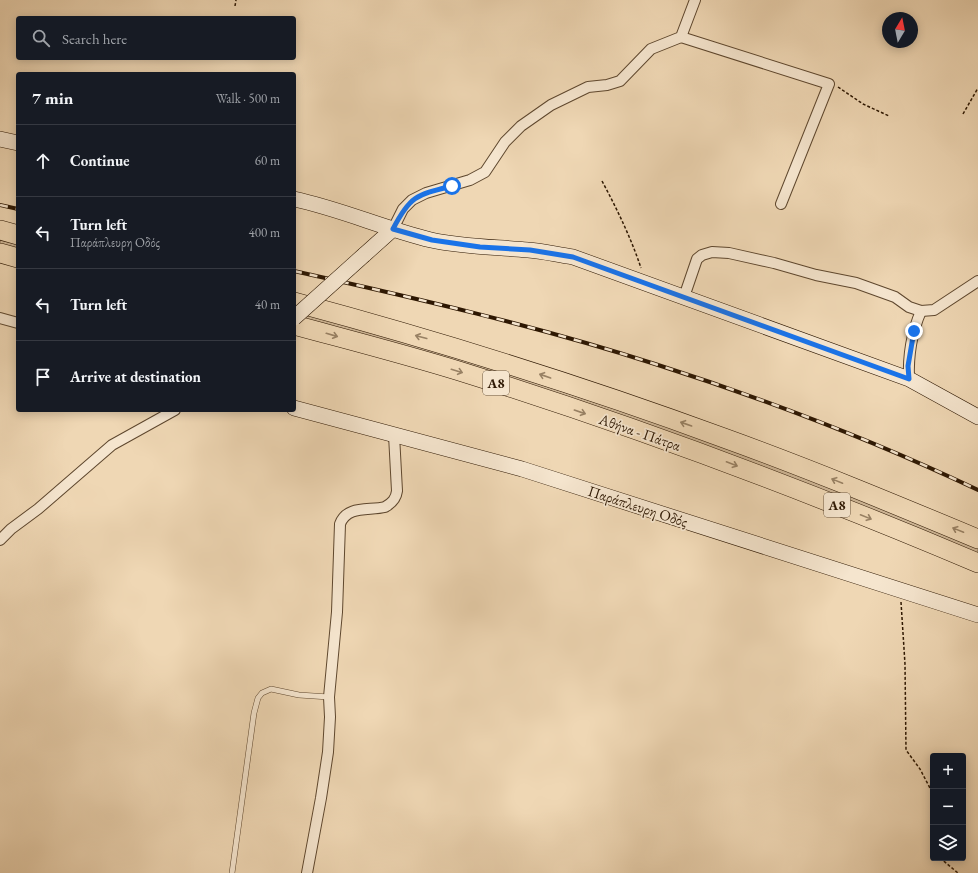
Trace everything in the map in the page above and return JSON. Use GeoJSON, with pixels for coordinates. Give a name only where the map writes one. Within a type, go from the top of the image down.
{"type":"FeatureCollection","features":[{"type":"Feature","properties":{"kind":"highway"},"geometry":{"type":"LineString","coordinates":[[0,230],[16,234]]}},
{"type":"Feature","properties":{"kind":"highway"},"geometry":{"type":"LineString","coordinates":[[0,253],[16,257]]}},
{"type":"Feature","properties":{"kind":"highway","name":"Αθήνα - Πάτρα"},"geometry":{"type":"LineString","coordinates":[[296,303],[429,339],[522,368],[723,437],[828,477],[978,539]]}},
{"type":"Feature","properties":{"kind":"highway","name":"Αθήνα - Πάτρα"},"geometry":{"type":"LineString","coordinates":[[296,325],[457,371],[651,435],[806,493],[978,563]]}},
{"type":"Feature","properties":{"kind":"highway"},"geometry":{"type":"LineString","coordinates":[[723,437],[778,444]]}},
{"type":"Feature","properties":{"kind":"highway"},"geometry":{"type":"LineString","coordinates":[[902,495],[938,522]]}},
{"type":"Feature","properties":{"kind":"street"},"geometry":{"type":"LineString","coordinates":[[681,37],[695,0]]}},
{"type":"Feature","properties":{"kind":"street"},"geometry":{"type":"LineString","coordinates":[[296,316],[393,229],[403,209],[412,200],[426,193],[470,180],[484,172],[505,142],[521,126],[552,105],[588,87],[607,85],[620,81],[651,49],[681,37],[829,84],[781,204]]}},
{"type":"Feature","properties":{"kind":"street"},"geometry":{"type":"LineString","coordinates":[[0,139],[16,143]]}},
{"type":"Feature","properties":{"kind":"street"},"geometry":{"type":"LineString","coordinates":[[296,199],[309,202],[432,240],[480,247],[530,250],[573,257],[909,379],[978,417]]}},
{"type":"Feature","properties":{"kind":"street"},"geometry":{"type":"LineString","coordinates":[[684,297],[697,259],[702,255],[712,252],[729,253],[774,263],[816,275],[856,283],[895,297],[909,307],[921,311],[934,310],[978,281]]}},
{"type":"Feature","properties":{"kind":"street"},"geometry":{"type":"LineString","coordinates":[[909,379],[908,366],[914,331],[921,311]]}},
{"type":"Feature","properties":{"kind":"street"},"geometry":{"type":"LineString","coordinates":[[0,318],[16,322]]}},
{"type":"Feature","properties":{"kind":"street","name":"Παράπλευρη Οδός"},"geometry":{"type":"LineString","coordinates":[[296,409],[522,469],[978,615]]}},
{"type":"Feature","properties":{"kind":"street"},"geometry":{"type":"LineString","coordinates":[[0,540],[11,529],[38,509],[112,445],[171,412]]}},
{"type":"Feature","properties":{"kind":"street"},"geometry":{"type":"LineString","coordinates":[[307,873],[328,752],[330,717],[329,697],[338,606],[340,524],[347,513],[386,507],[390,505],[395,498],[397,491],[394,435]]}},
{"type":"Feature","properties":{"kind":"lane"},"geometry":{"type":"LineString","coordinates":[[232,873],[254,713],[258,698],[262,692],[271,689],[299,695],[329,697]]}},
{"type":"Feature","properties":{"kind":"path"},"geometry":{"type":"LineString","coordinates":[[235,6],[236,0]]}},
{"type":"Feature","properties":{"kind":"path"},"geometry":{"type":"LineString","coordinates":[[829,84],[840,88],[859,102],[889,116]]}},
{"type":"Feature","properties":{"kind":"path"},"geometry":{"type":"LineString","coordinates":[[963,114],[978,88]]}},
{"type":"Feature","properties":{"kind":"path"},"geometry":{"type":"LineString","coordinates":[[602,181],[637,254],[646,284]]}},
{"type":"Feature","properties":{"kind":"path"},"geometry":{"type":"LineString","coordinates":[[900,590],[905,664],[906,750],[920,769],[930,789]]}},
{"type":"Feature","properties":{"kind":"path"},"geometry":{"type":"LineString","coordinates":[[944,861],[958,873]]}},
{"type":"Feature","properties":{"kind":"shaded area"},"geometry":{"type":"Polygon","coordinates":[[[0,240],[16,244],[16,249],[0,245],[0,240]]]}},
{"type":"Feature","properties":{"kind":"shaded area"},"geometry":{"type":"Polygon","coordinates":[[[296,312],[401,341],[508,374],[614,408],[750,456],[978,548],[978,554],[296,317],[296,312]]]}},
{"type":"Feature","properties":{"kind":"railway"},"geometry":{"type":"LineString","coordinates":[[0,205],[16,209]]}},
{"type":"Feature","properties":{"kind":"railway"},"geometry":{"type":"LineString","coordinates":[[296,271],[430,302],[521,325],[611,350],[696,377],[859,437],[978,490]]}},
{"type":"Feature","properties":{"kind":"route"},"geometry":{"type":"LineString","coordinates":[[452,186],[426,193],[412,200],[403,209],[393,229],[432,240],[480,247],[530,250],[573,257],[909,379],[908,366],[914,331]]}}]}
